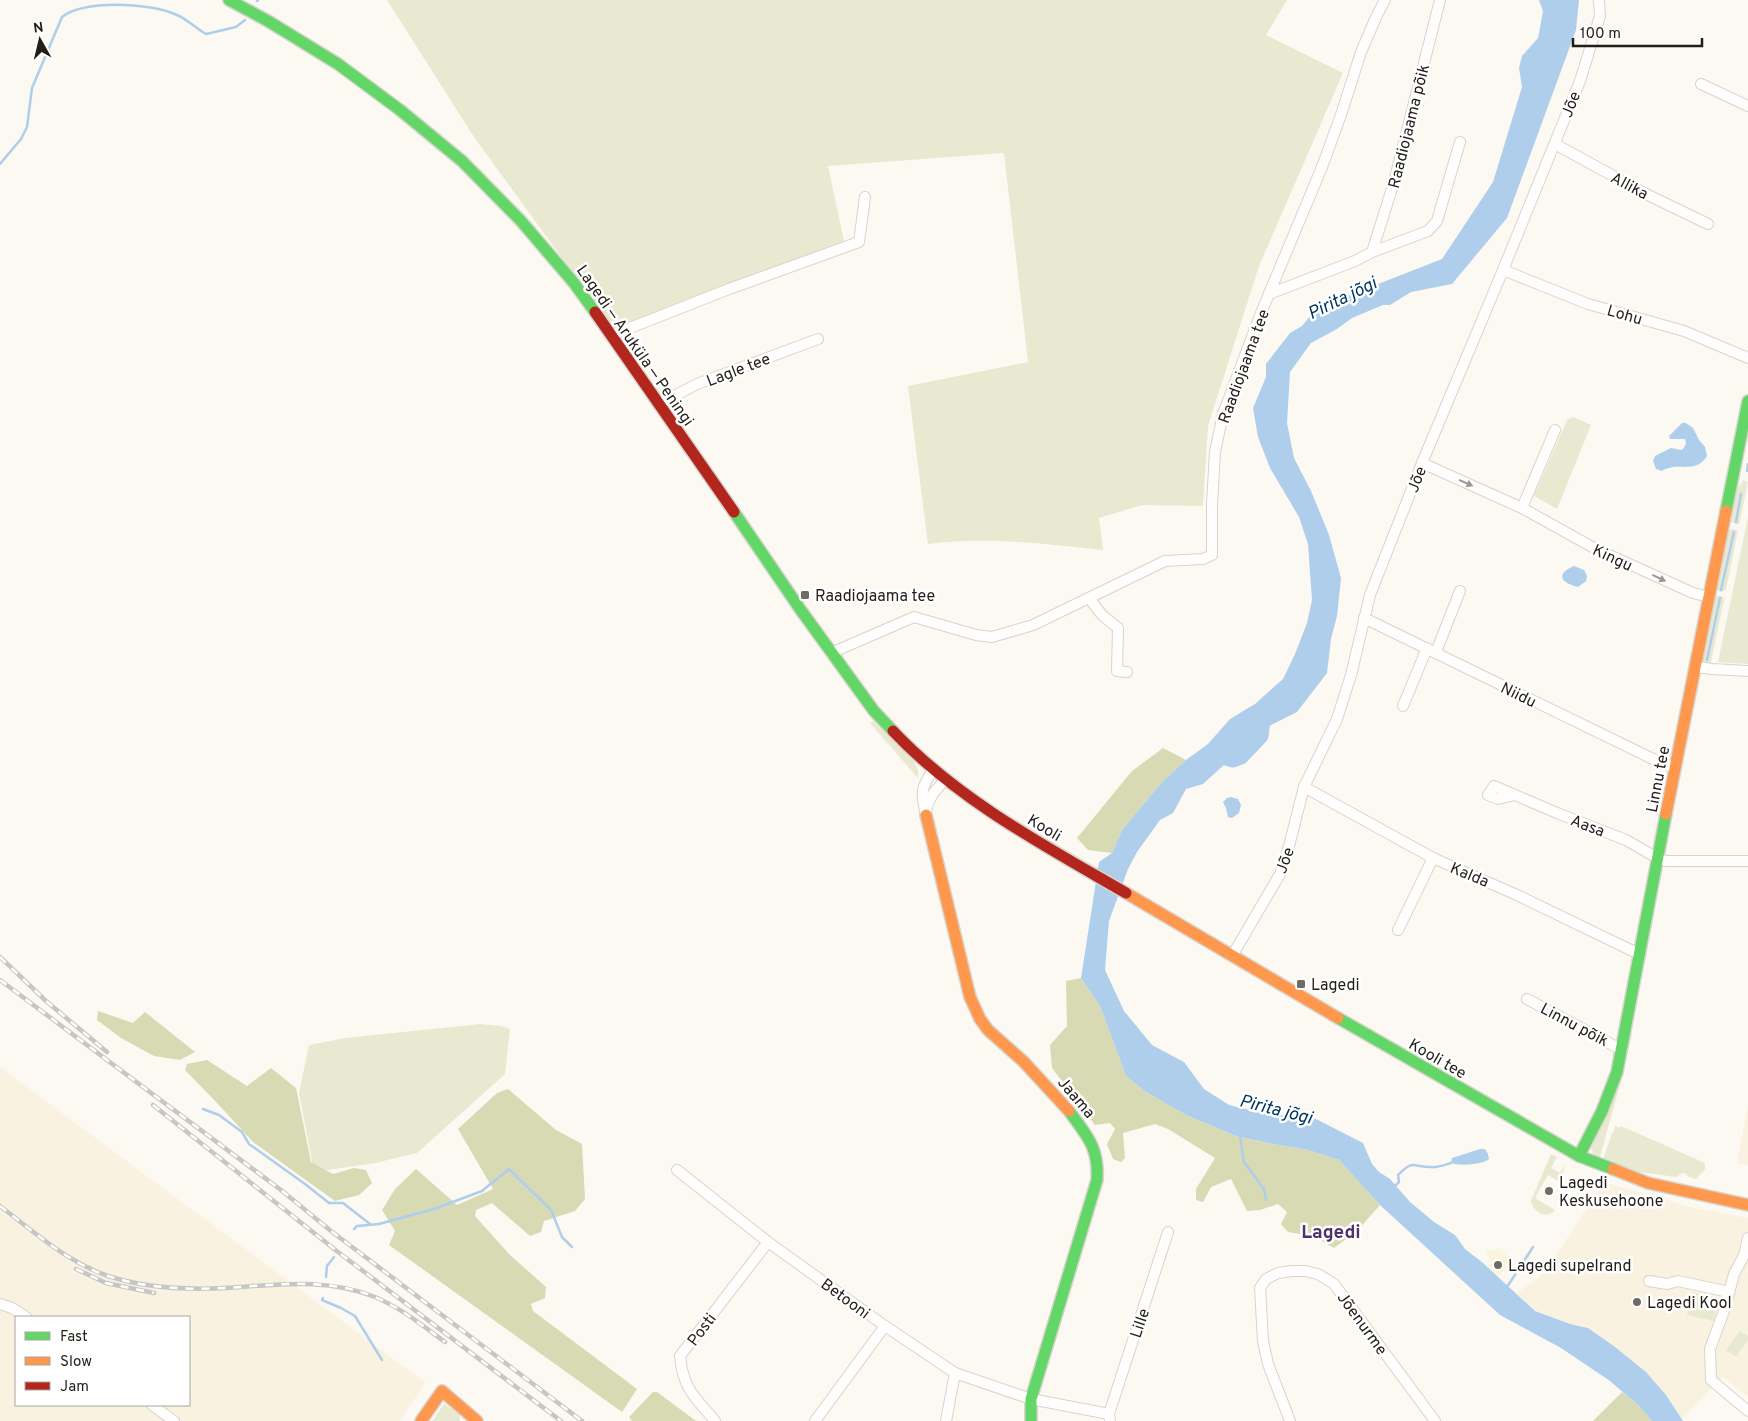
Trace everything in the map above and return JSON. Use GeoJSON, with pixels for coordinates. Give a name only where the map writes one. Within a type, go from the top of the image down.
{"type":"FeatureCollection","features":[{"type":"Feature","properties":{"kind":"street","name":"Lagedi — Aruküla — Peningi"},"geometry":{"type":"LineString","coordinates":[[228,0],[268,21],[338,64],[400,110],[462,161],[521,221],[574,283],[612,335],[831,653],[874,711],[906,746],[945,780]]}},
{"type":"Feature","properties":{"kind":"street","name":"Raadiojaama tee"},"geometry":{"type":"LineString","coordinates":[[831,653],[914,617],[976,635],[992,637],[1033,625],[1165,561],[1203,559],[1212,555],[1215,452],[1222,414],[1322,167],[1361,52],[1376,15],[1385,0]]}},
{"type":"Feature","properties":{"kind":"street","name":"Raadiojaama põik"},"geometry":{"type":"LineString","coordinates":[[1372,252],[1394,182],[1440,0]]}},
{"type":"Feature","properties":{"kind":"street","name":"Jõe"},"geometry":{"type":"LineString","coordinates":[[1232,956],[1280,874],[1304,787],[1336,719],[1351,675],[1370,595],[1422,462],[1580,81],[1600,16],[1599,0]]}},
{"type":"Feature","properties":{"kind":"street"},"geometry":{"type":"LineString","coordinates":[[1701,84],[1748,106]]}},
{"type":"Feature","properties":{"kind":"street"},"geometry":{"type":"LineString","coordinates":[[1269,294],[1428,230],[1437,222],[1460,142]]}},
{"type":"Feature","properties":{"kind":"street","name":"Allika"},"geometry":{"type":"LineString","coordinates":[[1554,144],[1646,194],[1708,224]]}},
{"type":"Feature","properties":{"kind":"street"},"geometry":{"type":"LineString","coordinates":[[612,335],[728,289],[859,242],[865,197]]}},
{"type":"Feature","properties":{"kind":"street","name":"Lohu"},"geometry":{"type":"LineString","coordinates":[[1503,270],[1588,304],[1684,331],[1748,358]]}},
{"type":"Feature","properties":{"kind":"street","name":"Lagle tee"},"geometry":{"type":"LineString","coordinates":[[659,404],[697,384],[818,338]]}},
{"type":"Feature","properties":{"kind":"street","name":"Linnu tee"},"geometry":{"type":"LineString","coordinates":[[1579,1156],[1602,1111],[1617,1072],[1622,1050],[1675,768],[1748,401]]}},
{"type":"Feature","properties":{"kind":"street"},"geometry":{"type":"LineString","coordinates":[[1522,508],[1555,430]]}},
{"type":"Feature","properties":{"kind":"street","name":"Kingu"},"geometry":{"type":"LineString","coordinates":[[1422,462],[1522,508],[1594,548],[1693,594],[1709,598]]}},
{"type":"Feature","properties":{"kind":"street"},"geometry":{"type":"LineString","coordinates":[[1403,706],[1460,592]]}},
{"type":"Feature","properties":{"kind":"street"},"geometry":{"type":"LineString","coordinates":[[1089,598],[1102,615],[1118,628],[1117,671],[1127,672]]}},
{"type":"Feature","properties":{"kind":"street","name":"Niidu"},"geometry":{"type":"LineString","coordinates":[[1364,618],[1675,768]]}},
{"type":"Feature","properties":{"kind":"street"},"geometry":{"type":"LineString","coordinates":[[1696,666],[1748,671]]}},
{"type":"Feature","properties":{"kind":"street","name":"Jaama"},"geometry":{"type":"LineString","coordinates":[[933,770],[923,784],[922,799],[970,997],[980,1019],[988,1030],[1023,1061],[1066,1106],[1092,1143],[1098,1164],[1097,1180],[1084,1230],[1057,1309],[1031,1399],[1031,1421]]}},
{"type":"Feature","properties":{"kind":"street"},"geometry":{"type":"LineString","coordinates":[[926,815],[927,804],[932,794],[945,780]]}},
{"type":"Feature","properties":{"kind":"street","name":"Kooli"},"geometry":{"type":"LineString","coordinates":[[945,780],[1011,825],[1130,896]]}},
{"type":"Feature","properties":{"kind":"street","name":"Kalda"},"geometry":{"type":"LineString","coordinates":[[1304,787],[1433,858],[1517,895],[1639,954]]}},
{"type":"Feature","properties":{"kind":"street","name":"Aasa"},"geometry":{"type":"LineString","coordinates":[[1515,795],[1626,840],[1659,859]]}},
{"type":"Feature","properties":{"kind":"street"},"geometry":{"type":"LineString","coordinates":[[1398,930],[1433,858]]}},
{"type":"Feature","properties":{"kind":"street"},"geometry":{"type":"LineString","coordinates":[[1659,859],[1673,862],[1748,861]]}},
{"type":"Feature","properties":{"kind":"street","name":"Kooli tee"},"geometry":{"type":"LineString","coordinates":[[1130,896],[1387,1047],[1579,1156],[1648,1183],[1748,1205]]}},
{"type":"Feature","properties":{"kind":"street","name":"Linnu põik"},"geometry":{"type":"LineString","coordinates":[[1527,999],[1622,1050]]}},
{"type":"Feature","properties":{"kind":"street","name":"Betooni"},"geometry":{"type":"LineString","coordinates":[[677,1170],[768,1242],[885,1326],[955,1373],[1031,1399]]}},
{"type":"Feature","properties":{"kind":"street","name":"Lille"},"geometry":{"type":"LineString","coordinates":[[1031,1399],[1109,1417],[1168,1232]]}},
{"type":"Feature","properties":{"kind":"street"},"geometry":{"type":"LineString","coordinates":[[1748,1238],[1744,1255],[1734,1274],[1710,1349],[1711,1380],[1748,1411]]}},
{"type":"Feature","properties":{"kind":"street","name":"Posti"},"geometry":{"type":"LineString","coordinates":[[715,1421],[688,1390],[681,1370],[680,1356],[768,1242]]}},
{"type":"Feature","properties":{"kind":"street","name":"Jõenurme"},"geometry":{"type":"LineString","coordinates":[[1290,1421],[1268,1364],[1263,1341],[1260,1288],[1266,1279],[1278,1273],[1305,1270],[1318,1274],[1334,1284],[1435,1421]]}},
{"type":"Feature","properties":{"kind":"street"},"geometry":{"type":"LineString","coordinates":[[1649,1281],[1667,1284],[1678,1281],[1729,1292]]}},
{"type":"Feature","properties":{"kind":"street"},"geometry":{"type":"LineString","coordinates":[[0,1304],[12,1308],[24,1316]]}},
{"type":"Feature","properties":{"kind":"street"},"geometry":{"type":"LineString","coordinates":[[815,1421],[885,1326]]}},
{"type":"Feature","properties":{"kind":"street"},"geometry":{"type":"LineString","coordinates":[[946,1421],[955,1373]]}},
{"type":"Feature","properties":{"kind":"street"},"geometry":{"type":"LineString","coordinates":[[421,1421],[442,1391],[477,1421]]}},
{"type":"Feature","properties":{"kind":"street"},"geometry":{"type":"LineString","coordinates":[[153,1406],[174,1421]]}},
{"type":"Feature","properties":{"kind":"shaded area"},"geometry":{"type":"Polygon","coordinates":[[[0,1067],[426,1383],[399,1421],[0,1421],[0,1067]]]}},
{"type":"Feature","properties":{"kind":"shaded area"},"geometry":{"type":"Polygon","coordinates":[[[1748,1105],[1748,1165],[1737,1163],[1748,1105]]]}},
{"type":"Feature","properties":{"kind":"shaded area","name":"Lagedi Kool"},"geometry":{"type":"Polygon","coordinates":[[[1604,1182],[1698,1209],[1748,1218],[1748,1397],[1723,1377],[1682,1419],[1666,1395],[1646,1372],[1615,1347],[1588,1328],[1570,1324],[1535,1311],[1517,1293],[1545,1272],[1604,1182]]]}},
{"type":"Feature","properties":{"kind":"green space"},"geometry":{"type":"Polygon","coordinates":[[[387,0],[1287,0],[1266,35],[1343,73],[1259,266],[1208,426],[1203,506],[1142,505],[1099,518],[1103,550],[1037,543],[994,541],[928,544],[908,386],[1028,362],[1004,153],[828,166],[844,241],[631,322],[608,321],[474,137],[387,0]]]}},
{"type":"Feature","properties":{"kind":"green space"},"geometry":{"type":"Polygon","coordinates":[[[1573,417],[1591,425],[1557,509],[1534,496],[1567,420],[1573,417]]]}},
{"type":"Feature","properties":{"kind":"green space"},"geometry":{"type":"Polygon","coordinates":[[[1743,480],[1748,482],[1739,525],[1731,522],[1731,512],[1739,485],[1741,485],[1743,480]]]}},
{"type":"Feature","properties":{"kind":"green space"},"geometry":{"type":"Polygon","coordinates":[[[1748,517],[1748,664],[1718,662],[1748,517]]]}},
{"type":"Feature","properties":{"kind":"green space"},"geometry":{"type":"Polygon","coordinates":[[[1731,529],[1738,530],[1726,590],[1721,592],[1715,590],[1728,531],[1731,529]]]}},
{"type":"Feature","properties":{"kind":"green space"},"geometry":{"type":"Polygon","coordinates":[[[1714,595],[1723,597],[1724,600],[1710,666],[1702,659],[1714,595]]]}},
{"type":"Feature","properties":{"kind":"green space"},"geometry":{"type":"Polygon","coordinates":[[[873,721],[914,761],[918,770],[918,778],[870,723],[873,721]]]}},
{"type":"Feature","properties":{"kind":"green space"},"geometry":{"type":"Polygon","coordinates":[[[1163,748],[1186,760],[1162,782],[1122,830],[1112,853],[1088,850],[1077,838],[1132,771],[1163,748]]]}},
{"type":"Feature","properties":{"kind":"green space"},"geometry":{"type":"Polygon","coordinates":[[[1081,978],[1100,1006],[1126,1076],[1146,1092],[1186,1115],[1236,1136],[1308,1150],[1339,1160],[1380,1205],[1357,1231],[1334,1248],[1313,1236],[1288,1232],[1281,1224],[1287,1212],[1278,1204],[1260,1210],[1247,1211],[1231,1179],[1211,1187],[1203,1202],[1196,1200],[1196,1189],[1215,1158],[1168,1129],[1155,1124],[1123,1133],[1125,1158],[1121,1162],[1113,1159],[1107,1144],[1115,1129],[1110,1123],[1095,1125],[1052,1068],[1050,1045],[1067,1026],[1066,981],[1081,978]]]}},
{"type":"Feature","properties":{"kind":"green space"},"geometry":{"type":"Polygon","coordinates":[[[98,1011],[133,1023],[145,1012],[195,1052],[180,1060],[154,1056],[121,1038],[97,1020],[98,1011]]]}},
{"type":"Feature","properties":{"kind":"green space"},"geometry":{"type":"Polygon","coordinates":[[[480,1024],[510,1029],[505,1074],[417,1153],[375,1163],[314,1172],[299,1093],[309,1045],[346,1038],[480,1024]]]}},
{"type":"Feature","properties":{"kind":"green space"},"geometry":{"type":"Polygon","coordinates":[[[1632,1034],[1599,1160],[1593,1154],[1591,1147],[1632,1034]]]}},
{"type":"Feature","properties":{"kind":"green space"},"geometry":{"type":"Polygon","coordinates":[[[207,1060],[247,1086],[271,1068],[296,1088],[311,1162],[333,1174],[354,1168],[366,1170],[372,1183],[359,1195],[335,1201],[253,1142],[185,1070],[187,1064],[207,1060]]]}},
{"type":"Feature","properties":{"kind":"green space"},"geometry":{"type":"Polygon","coordinates":[[[508,1089],[556,1130],[582,1144],[585,1199],[575,1211],[544,1221],[541,1232],[530,1236],[492,1203],[476,1210],[475,1216],[510,1255],[546,1287],[545,1298],[531,1304],[533,1311],[637,1389],[622,1412],[389,1245],[395,1231],[382,1210],[395,1189],[416,1169],[457,1205],[493,1189],[458,1129],[497,1093],[508,1089]]]}},
{"type":"Feature","properties":{"kind":"green space"},"geometry":{"type":"Polygon","coordinates":[[[1615,1126],[1620,1128],[1621,1126],[1705,1163],[1705,1169],[1696,1179],[1682,1173],[1676,1177],[1632,1171],[1603,1160],[1615,1126]]]}},
{"type":"Feature","properties":{"kind":"green space"},"geometry":{"type":"Polygon","coordinates":[[[1551,1154],[1557,1157],[1551,1168],[1560,1173],[1566,1163],[1561,1183],[1548,1175],[1535,1198],[1555,1210],[1552,1213],[1544,1214],[1534,1208],[1531,1201],[1551,1154]]]}},
{"type":"Feature","properties":{"kind":"green space"},"geometry":{"type":"Polygon","coordinates":[[[1692,1292],[1719,1299],[1714,1321],[1687,1315],[1692,1292]]]}},
{"type":"Feature","properties":{"kind":"green space"},"geometry":{"type":"Polygon","coordinates":[[[1740,1331],[1748,1336],[1748,1340],[1736,1357],[1726,1350],[1740,1331]]]}},
{"type":"Feature","properties":{"kind":"green space"},"geometry":{"type":"Polygon","coordinates":[[[653,1392],[657,1392],[696,1421],[632,1421],[629,1417],[653,1392]]]}},
{"type":"Feature","properties":{"kind":"green space"},"geometry":{"type":"Polygon","coordinates":[[[1622,1392],[1639,1406],[1652,1421],[1593,1421],[1622,1392]]]}},
{"type":"Feature","properties":{"kind":"green space"},"geometry":{"type":"Polygon","coordinates":[[[444,1404],[459,1413],[460,1421],[432,1421],[444,1404]]]}},
{"type":"Feature","properties":{"kind":"sand","name":"Lagedi supelrand"},"geometry":{"type":"Polygon","coordinates":[[[1499,1249],[1510,1258],[1499,1277],[1488,1267],[1491,1263],[1486,1253],[1499,1249]]]}},
{"type":"Feature","properties":{"kind":"water"},"geometry":{"type":"Polygon","coordinates":[[[1539,0],[1579,0],[1576,30],[1507,218],[1452,284],[1411,292],[1390,305],[1383,305],[1352,318],[1337,329],[1311,343],[1290,372],[1287,423],[1294,458],[1311,491],[1329,535],[1341,578],[1337,616],[1331,639],[1327,673],[1297,712],[1261,730],[1248,739],[1203,784],[1186,789],[1173,813],[1160,820],[1137,852],[1128,869],[1109,921],[1105,970],[1124,1011],[1152,1045],[1184,1062],[1204,1089],[1229,1105],[1270,1115],[1316,1119],[1363,1143],[1372,1164],[1379,1172],[1390,1179],[1410,1202],[1434,1222],[1455,1235],[1465,1249],[1535,1311],[1570,1324],[1588,1328],[1615,1347],[1646,1372],[1666,1395],[1683,1421],[1652,1421],[1639,1406],[1610,1381],[1561,1348],[1500,1315],[1380,1205],[1339,1160],[1308,1150],[1236,1136],[1186,1115],[1146,1092],[1126,1076],[1100,1006],[1081,978],[1099,862],[1112,853],[1122,830],[1162,782],[1186,760],[1208,744],[1230,719],[1255,704],[1283,679],[1307,623],[1312,600],[1308,544],[1299,517],[1270,468],[1258,437],[1253,408],[1266,377],[1266,364],[1290,333],[1302,326],[1322,306],[1442,259],[1493,182],[1522,87],[1519,68],[1522,56],[1538,38],[1543,11],[1539,0]]]}},
{"type":"Feature","properties":{"kind":"water"},"geometry":{"type":"Polygon","coordinates":[[[1682,423],[1686,423],[1693,428],[1705,447],[1707,456],[1697,465],[1668,468],[1662,471],[1656,469],[1653,461],[1655,456],[1671,448],[1682,450],[1685,446],[1685,439],[1670,439],[1669,436],[1682,423]]]}},
{"type":"Feature","properties":{"kind":"water"},"geometry":{"type":"Polygon","coordinates":[[[1574,566],[1584,570],[1587,576],[1586,581],[1578,587],[1564,581],[1562,578],[1564,572],[1574,566]]]}},
{"type":"Feature","properties":{"kind":"water"},"geometry":{"type":"Polygon","coordinates":[[[1231,797],[1238,799],[1241,805],[1239,813],[1232,818],[1228,817],[1223,802],[1231,797]]]}},
{"type":"Feature","properties":{"kind":"water"},"geometry":{"type":"Polygon","coordinates":[[[1485,1149],[1489,1159],[1481,1163],[1451,1163],[1452,1158],[1485,1149]]]}},
{"type":"Feature","properties":{"kind":"waterway"},"geometry":{"type":"LineString","coordinates":[[0,164],[21,139],[27,127],[32,88],[62,17],[72,12],[100,5],[151,7],[177,15],[206,34],[236,27],[245,20]]}},
{"type":"Feature","properties":{"kind":"waterway"},"geometry":{"type":"LineString","coordinates":[[1747,471],[1748,464]]}},
{"type":"Feature","properties":{"kind":"waterway"},"geometry":{"type":"LineString","coordinates":[[1736,522],[1741,494]]}},
{"type":"Feature","properties":{"kind":"waterway"},"geometry":{"type":"LineString","coordinates":[[1721,590],[1734,532]]}},
{"type":"Feature","properties":{"kind":"waterway"},"geometry":{"type":"LineString","coordinates":[[1707,660],[1720,598]]}},
{"type":"Feature","properties":{"kind":"waterway","name":"Pirita jõgi"},"geometry":{"type":"LineString","coordinates":[[1212,754],[1233,760],[1241,757],[1261,736],[1264,711]]}},
{"type":"Feature","properties":{"kind":"waterway"},"geometry":{"type":"LineString","coordinates":[[203,1109],[219,1115],[242,1132],[249,1144],[329,1203],[343,1203],[370,1224]]}},
{"type":"Feature","properties":{"kind":"waterway"},"geometry":{"type":"LineString","coordinates":[[1240,1136],[1244,1162],[1264,1189],[1266,1200]]}},
{"type":"Feature","properties":{"kind":"waterway"},"geometry":{"type":"LineString","coordinates":[[1393,1188],[1399,1182],[1398,1175],[1410,1165],[1436,1167],[1451,1163]]}},
{"type":"Feature","properties":{"kind":"waterway"},"geometry":{"type":"LineString","coordinates":[[354,1229],[357,1226],[379,1224],[434,1209],[482,1191],[509,1169],[551,1210],[562,1237],[572,1247]]}},
{"type":"Feature","properties":{"kind":"waterway"},"geometry":{"type":"LineString","coordinates":[[1507,1287],[1533,1247]]}},
{"type":"Feature","properties":{"kind":"waterway"},"geometry":{"type":"LineString","coordinates":[[326,1277],[327,1266],[334,1257]]}},
{"type":"Feature","properties":{"kind":"waterway"},"geometry":{"type":"LineString","coordinates":[[323,1298],[322,1300],[355,1316],[382,1360]]}},
{"type":"Feature","properties":{"kind":"railway"},"geometry":{"type":"LineString","coordinates":[[0,957],[46,1001],[107,1052]]}},
{"type":"Feature","properties":{"kind":"railway"},"geometry":{"type":"LineString","coordinates":[[0,980],[281,1190],[331,1231],[582,1421]]}},
{"type":"Feature","properties":{"kind":"railway"},"geometry":{"type":"LineString","coordinates":[[153,1105],[338,1252],[561,1421]]}},
{"type":"Feature","properties":{"kind":"railway"},"geometry":{"type":"LineString","coordinates":[[0,1206],[65,1255],[108,1276],[151,1286],[181,1288],[210,1289],[282,1284],[338,1287],[357,1291],[385,1301],[445,1342]]}},
{"type":"Feature","properties":{"kind":"railway"},"geometry":{"type":"LineString","coordinates":[[76,1269],[106,1283],[154,1293]]}},
{"type":"Feature","properties":{"kind":"traffic: fast"},"geometry":{"type":"LineString","coordinates":[[229,0],[268,21],[338,64],[400,110],[462,161],[521,221],[574,283],[595,312]]}},
{"type":"Feature","properties":{"kind":"traffic: fast"},"geometry":{"type":"LineString","coordinates":[[1726,511],[1748,401]]}},
{"type":"Feature","properties":{"kind":"traffic: fast"},"geometry":{"type":"LineString","coordinates":[[734,512],[800,609],[874,711],[893,731]]}},
{"type":"Feature","properties":{"kind":"traffic: fast"},"geometry":{"type":"LineString","coordinates":[[1579,1156],[1602,1111],[1617,1072],[1666,814]]}},
{"type":"Feature","properties":{"kind":"traffic: fast"},"geometry":{"type":"LineString","coordinates":[[1338,1018],[1579,1156],[1613,1169]]}},
{"type":"Feature","properties":{"kind":"traffic: fast"},"geometry":{"type":"LineString","coordinates":[[1031,1421],[1031,1399],[1097,1180],[1094,1150],[1069,1111]]}},
{"type":"Feature","properties":{"kind":"traffic: slow"},"geometry":{"type":"LineString","coordinates":[[1666,814],[1726,511]]}},
{"type":"Feature","properties":{"kind":"traffic: slow"},"geometry":{"type":"LineString","coordinates":[[926,815],[970,997],[980,1019],[988,1030],[1023,1061],[1069,1111]]}},
{"type":"Feature","properties":{"kind":"traffic: slow"},"geometry":{"type":"LineString","coordinates":[[1126,893],[1338,1018]]}},
{"type":"Feature","properties":{"kind":"traffic: slow"},"geometry":{"type":"LineString","coordinates":[[1613,1169],[1648,1183],[1748,1205]]}},
{"type":"Feature","properties":{"kind":"traffic: slow"},"geometry":{"type":"LineString","coordinates":[[421,1421],[442,1391],[477,1421]]}},
{"type":"Feature","properties":{"kind":"traffic: jam"},"geometry":{"type":"LineString","coordinates":[[595,312],[734,512]]}},
{"type":"Feature","properties":{"kind":"traffic: jam"},"geometry":{"type":"LineString","coordinates":[[893,731],[918,756],[974,800],[1034,839],[1126,893]]}},
{"type":"Feature","properties":{"kind":"place","name":"Raadiojaama tee"},"geometry":{"type":"Point","coordinates":[805,595]}},
{"type":"Feature","properties":{"kind":"place","name":"Lagedi"},"geometry":{"type":"Point","coordinates":[1301,984]}},
{"type":"Feature","properties":{"kind":"place","name":"Lagedi Keskusehoone"},"geometry":{"type":"Point","coordinates":[1549,1191]}},
{"type":"Feature","properties":{"kind":"place","name":"Lagedi supelrand"},"geometry":{"type":"Point","coordinates":[1498,1265]}},
{"type":"Feature","properties":{"kind":"place","name":"Lagedi Kool"},"geometry":{"type":"Point","coordinates":[1637,1302]}},
{"type":"Feature","properties":{"kind":"district","name":"Lagedi"},"geometry":{"type":"Point","coordinates":[1331,1231]}}]}
